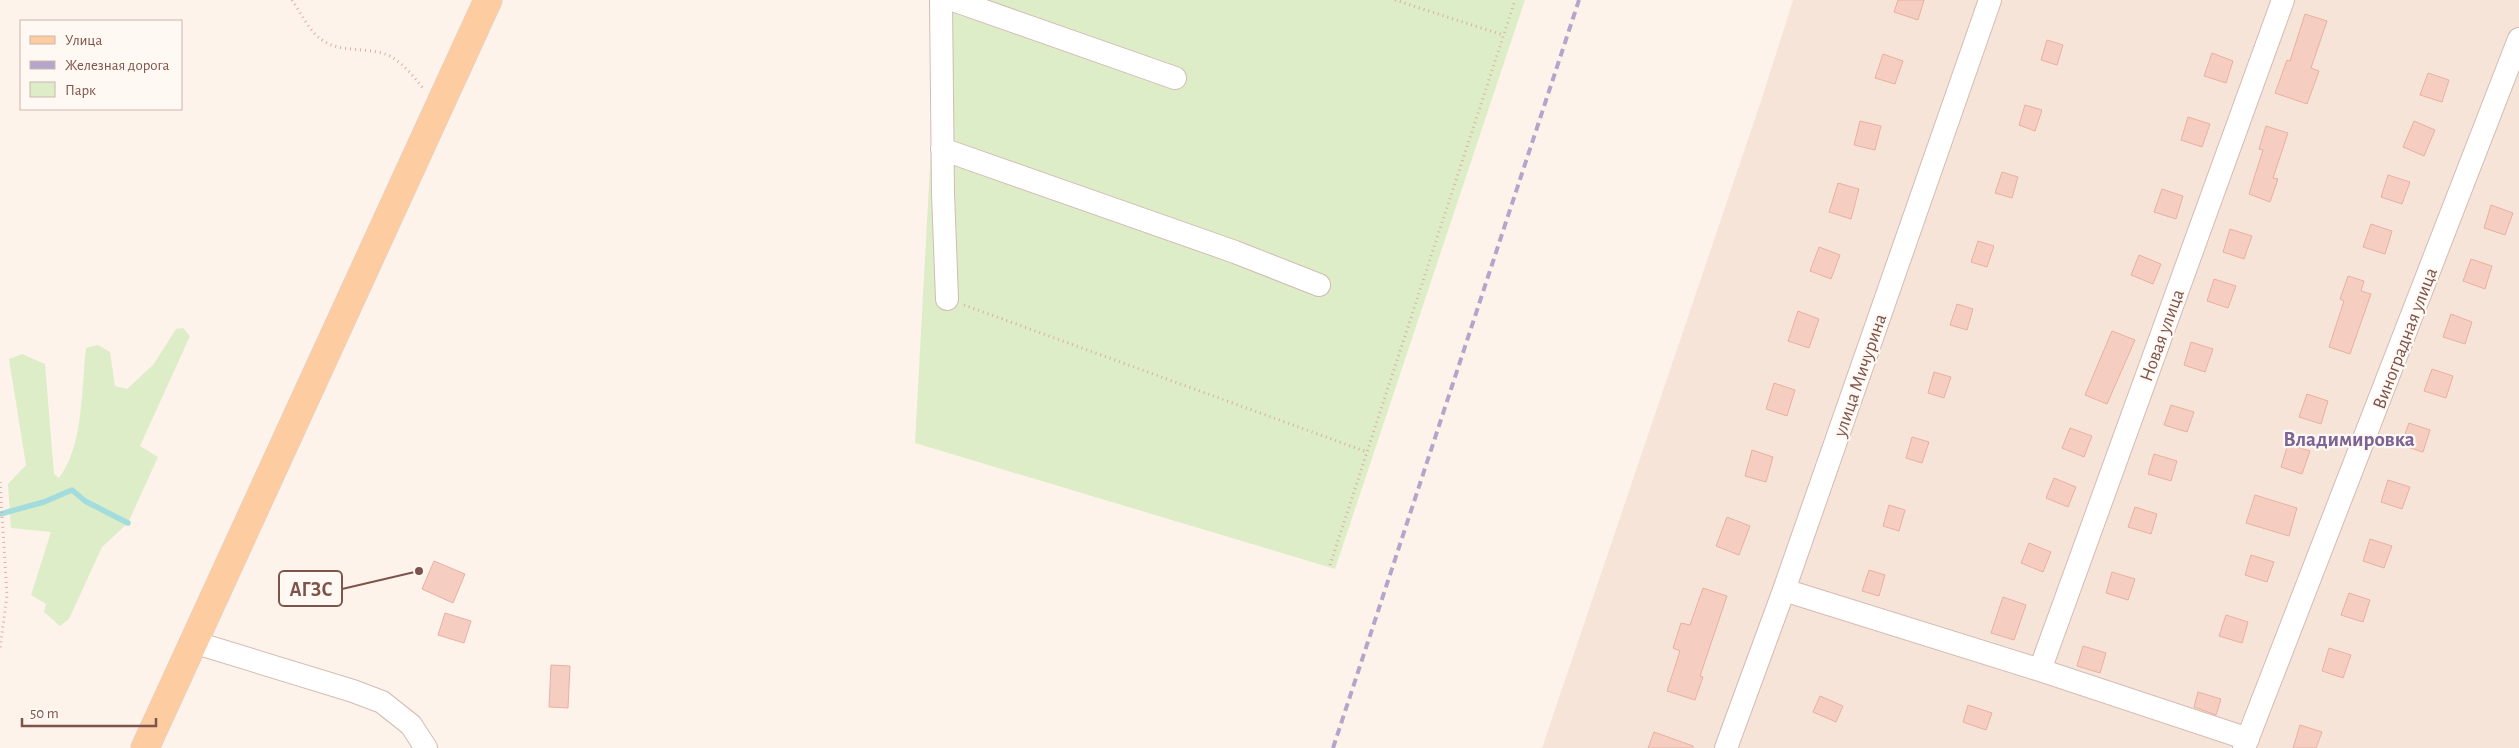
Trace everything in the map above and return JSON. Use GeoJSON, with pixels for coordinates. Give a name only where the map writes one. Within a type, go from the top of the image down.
{"type":"FeatureCollection","features":[{"type":"Feature","properties":{"kind":"main road"},"geometry":{"type":"LineString","coordinates":[[145,748],[488,0]]}},
{"type":"Feature","properties":{"kind":"street"},"geometry":{"type":"LineString","coordinates":[[941,0],[942,148],[947,299]]}},
{"type":"Feature","properties":{"kind":"street"},"geometry":{"type":"LineString","coordinates":[[953,0],[1175,78]]}},
{"type":"Feature","properties":{"kind":"street","name":"улица Мичурина"},"geometry":{"type":"LineString","coordinates":[[1726,748],[1784,590],[1990,0]]}},
{"type":"Feature","properties":{"kind":"street","name":"Новая улица"},"geometry":{"type":"LineString","coordinates":[[2040,670],[2283,0]]}},
{"type":"Feature","properties":{"kind":"street","name":"Виноградная улица"},"geometry":{"type":"LineString","coordinates":[[2246,743],[2519,39]]}},
{"type":"Feature","properties":{"kind":"street"},"geometry":{"type":"LineString","coordinates":[[942,148],[1234,252],[1319,285]]}},
{"type":"Feature","properties":{"kind":"street"},"geometry":{"type":"LineString","coordinates":[[1784,590],[2040,670],[2246,743]]}},
{"type":"Feature","properties":{"kind":"street"},"geometry":{"type":"LineString","coordinates":[[192,642],[353,691],[382,702],[411,725],[426,748]]}},
{"type":"Feature","properties":{"kind":"path"},"geometry":{"type":"LineString","coordinates":[[292,0],[312,31],[322,40],[335,46],[388,56],[402,64],[439,106]]}},
{"type":"Feature","properties":{"kind":"path"},"geometry":{"type":"LineString","coordinates":[[1395,0],[1503,35]]}},
{"type":"Feature","properties":{"kind":"path"},"geometry":{"type":"LineString","coordinates":[[1330,565],[1515,0]]}},
{"type":"Feature","properties":{"kind":"path"},"geometry":{"type":"LineString","coordinates":[[947,299],[1367,452]]}},
{"type":"Feature","properties":{"kind":"path"},"geometry":{"type":"LineString","coordinates":[[0,482],[7,596],[0,649]]}},
{"type":"Feature","properties":{"kind":"path"},"geometry":{"type":"LineString","coordinates":[[0,528],[3,524]]}},
{"type":"Feature","properties":{"kind":"shaded area"},"geometry":{"type":"Polygon","coordinates":[[[1793,0],[2519,0],[2519,748],[1542,748],[1761,101],[1793,0]]]}},
{"type":"Feature","properties":{"kind":"green space"},"geometry":{"type":"Polygon","coordinates":[[[939,0],[1525,0],[1335,569],[915,443],[939,0]]]}},
{"type":"Feature","properties":{"kind":"green space"},"geometry":{"type":"Polygon","coordinates":[[[183,328],[190,336],[140,446],[158,457],[128,523],[102,547],[69,619],[60,626],[44,612],[46,604],[31,595],[51,532],[11,528],[8,484],[26,465],[9,359],[22,354],[45,364],[54,474],[59,478],[73,450],[77,433],[86,348],[98,345],[110,352],[115,386],[127,389],[153,365],[176,329],[183,328]]]}},
{"type":"Feature","properties":{"kind":"building"},"geometry":{"type":"Polygon","coordinates":[[[1898,0],[1924,0],[1918,20],[1894,12],[1898,0]]]}},
{"type":"Feature","properties":{"kind":"building"},"geometry":{"type":"Polygon","coordinates":[[[2305,14],[2327,21],[2311,68],[2319,71],[2307,104],[2275,93],[2287,60],[2290,61],[2305,14]]]}},
{"type":"Feature","properties":{"kind":"building"},"geometry":{"type":"Polygon","coordinates":[[[2047,40],[2063,45],[2057,65],[2041,60],[2047,40]]]}},
{"type":"Feature","properties":{"kind":"building"},"geometry":{"type":"Polygon","coordinates":[[[2212,53],[2233,61],[2226,83],[2204,76],[2212,53]]]}},
{"type":"Feature","properties":{"kind":"building"},"geometry":{"type":"Polygon","coordinates":[[[1883,54],[1903,61],[1895,84],[1875,78],[1883,54]]]}},
{"type":"Feature","properties":{"kind":"building"},"geometry":{"type":"Polygon","coordinates":[[[2428,73],[2449,80],[2442,102],[2420,95],[2428,73]]]}},
{"type":"Feature","properties":{"kind":"building"},"geometry":{"type":"Polygon","coordinates":[[[2025,105],[2042,110],[2035,131],[2019,125],[2025,105]]]}},
{"type":"Feature","properties":{"kind":"building"},"geometry":{"type":"Polygon","coordinates":[[[2188,117],[2210,124],[2202,147],[2181,140],[2188,117]]]}},
{"type":"Feature","properties":{"kind":"building"},"geometry":{"type":"Polygon","coordinates":[[[1860,121],[1881,126],[1875,150],[1854,145],[1860,121]]]}},
{"type":"Feature","properties":{"kind":"building"},"geometry":{"type":"Polygon","coordinates":[[[2414,121],[2435,130],[2424,156],[2403,147],[2414,121]]]}},
{"type":"Feature","properties":{"kind":"building"},"geometry":{"type":"Polygon","coordinates":[[[2266,126],[2288,133],[2273,178],[2278,179],[2270,202],[2249,194],[2263,150],[2259,149],[2266,126]]]}},
{"type":"Feature","properties":{"kind":"building"},"geometry":{"type":"Polygon","coordinates":[[[2002,172],[2018,177],[2012,198],[1995,193],[2002,172]]]}},
{"type":"Feature","properties":{"kind":"building"},"geometry":{"type":"Polygon","coordinates":[[[2388,175],[2410,182],[2402,204],[2381,197],[2388,175]]]}},
{"type":"Feature","properties":{"kind":"building"},"geometry":{"type":"Polygon","coordinates":[[[1838,183],[1859,189],[1851,219],[1829,212],[1838,183]]]}},
{"type":"Feature","properties":{"kind":"building"},"geometry":{"type":"Polygon","coordinates":[[[2162,189],[2183,196],[2176,219],[2154,212],[2162,189]]]}},
{"type":"Feature","properties":{"kind":"building"},"geometry":{"type":"Polygon","coordinates":[[[2491,205],[2513,213],[2505,235],[2484,228],[2491,205]]]}},
{"type":"Feature","properties":{"kind":"building"},"geometry":{"type":"Polygon","coordinates":[[[2371,224],[2392,231],[2385,254],[2363,247],[2371,224]]]}},
{"type":"Feature","properties":{"kind":"building"},"geometry":{"type":"Polygon","coordinates":[[[2230,229],[2252,236],[2244,259],[2223,252],[2230,229]]]}},
{"type":"Feature","properties":{"kind":"building"},"geometry":{"type":"Polygon","coordinates":[[[1978,241],[1994,246],[1987,267],[1971,262],[1978,241]]]}},
{"type":"Feature","properties":{"kind":"building"},"geometry":{"type":"Polygon","coordinates":[[[1819,247],[1840,255],[1831,279],[1810,271],[1819,247]]]}},
{"type":"Feature","properties":{"kind":"building"},"geometry":{"type":"Polygon","coordinates":[[[2139,255],[2161,264],[2153,284],[2131,275],[2139,255]]]}},
{"type":"Feature","properties":{"kind":"building"},"geometry":{"type":"Polygon","coordinates":[[[2471,259],[2492,266],[2485,289],[2463,281],[2471,259]]]}},
{"type":"Feature","properties":{"kind":"building"},"geometry":{"type":"Polygon","coordinates":[[[2348,276],[2364,281],[2361,291],[2371,294],[2350,354],[2329,347],[2344,301],[2340,299],[2348,276]]]}},
{"type":"Feature","properties":{"kind":"building"},"geometry":{"type":"Polygon","coordinates":[[[2214,279],[2236,286],[2228,308],[2207,301],[2214,279]]]}},
{"type":"Feature","properties":{"kind":"building"},"geometry":{"type":"Polygon","coordinates":[[[1957,304],[1973,309],[1967,330],[1950,325],[1957,304]]]}},
{"type":"Feature","properties":{"kind":"building"},"geometry":{"type":"Polygon","coordinates":[[[1798,311],[1819,319],[1809,348],[1788,341],[1798,311]]]}},
{"type":"Feature","properties":{"kind":"building"},"geometry":{"type":"Polygon","coordinates":[[[2451,314],[2472,322],[2465,344],[2443,337],[2451,314]]]}},
{"type":"Feature","properties":{"kind":"building"},"geometry":{"type":"Polygon","coordinates":[[[2112,331],[2135,340],[2107,404],[2085,395],[2112,331]]]}},
{"type":"Feature","properties":{"kind":"building"},"geometry":{"type":"Polygon","coordinates":[[[2191,342],[2213,349],[2205,372],[2184,365],[2191,342]]]}},
{"type":"Feature","properties":{"kind":"building"},"geometry":{"type":"Polygon","coordinates":[[[2432,369],[2453,376],[2446,398],[2424,391],[2432,369]]]}},
{"type":"Feature","properties":{"kind":"building"},"geometry":{"type":"Polygon","coordinates":[[[1934,372],[1951,377],[1944,398],[1928,393],[1934,372]]]}},
{"type":"Feature","properties":{"kind":"building"},"geometry":{"type":"Polygon","coordinates":[[[1774,383],[1795,390],[1787,416],[1766,409],[1774,383]]]}},
{"type":"Feature","properties":{"kind":"building"},"geometry":{"type":"Polygon","coordinates":[[[2307,394],[2328,401],[2321,424],[2299,417],[2307,394]]]}},
{"type":"Feature","properties":{"kind":"building"},"geometry":{"type":"Polygon","coordinates":[[[2171,405],[2194,412],[2187,432],[2164,425],[2171,405]]]}},
{"type":"Feature","properties":{"kind":"building"},"geometry":{"type":"Polygon","coordinates":[[[2409,423],[2430,430],[2423,452],[2401,445],[2409,423]]]}},
{"type":"Feature","properties":{"kind":"building"},"geometry":{"type":"Polygon","coordinates":[[[2070,428],[2092,436],[2084,457],[2062,448],[2070,428]]]}},
{"type":"Feature","properties":{"kind":"building"},"geometry":{"type":"Polygon","coordinates":[[[1912,437],[1929,442],[1922,463],[1906,458],[1912,437]]]}},
{"type":"Feature","properties":{"kind":"building"},"geometry":{"type":"Polygon","coordinates":[[[2288,444],[2310,451],[2302,474],[2281,467],[2288,444]]]}},
{"type":"Feature","properties":{"kind":"building"},"geometry":{"type":"Polygon","coordinates":[[[1752,450],[1773,457],[1766,482],[1745,476],[1752,450]]]}},
{"type":"Feature","properties":{"kind":"building"},"geometry":{"type":"Polygon","coordinates":[[[2154,454],[2177,461],[2171,481],[2148,474],[2154,454]]]}},
{"type":"Feature","properties":{"kind":"building"},"geometry":{"type":"Polygon","coordinates":[[[2054,478],[2076,487],[2068,507],[2046,498],[2054,478]]]}},
{"type":"Feature","properties":{"kind":"building"},"geometry":{"type":"Polygon","coordinates":[[[2388,480],[2410,487],[2402,509],[2381,502],[2388,480]]]}},
{"type":"Feature","properties":{"kind":"building"},"geometry":{"type":"Polygon","coordinates":[[[2255,495],[2297,508],[2289,536],[2246,523],[2255,495]]]}},
{"type":"Feature","properties":{"kind":"building"},"geometry":{"type":"Polygon","coordinates":[[[1889,505],[1905,510],[1899,531],[1883,526],[1889,505]]]}},
{"type":"Feature","properties":{"kind":"building"},"geometry":{"type":"Polygon","coordinates":[[[2135,507],[2157,514],[2151,534],[2128,527],[2135,507]]]}},
{"type":"Feature","properties":{"kind":"building"},"geometry":{"type":"Polygon","coordinates":[[[1727,517],[1750,526],[1739,555],[1716,546],[1727,517]]]}},
{"type":"Feature","properties":{"kind":"building"},"geometry":{"type":"Polygon","coordinates":[[[2370,539],[2392,546],[2384,568],[2363,561],[2370,539]]]}},
{"type":"Feature","properties":{"kind":"building"},"geometry":{"type":"Polygon","coordinates":[[[2029,543],[2051,552],[2043,572],[2021,563],[2029,543]]]}},
{"type":"Feature","properties":{"kind":"building"},"geometry":{"type":"Polygon","coordinates":[[[2251,555],[2274,562],[2267,582],[2245,575],[2251,555]]]}},
{"type":"Feature","properties":{"kind":"building"},"geometry":{"type":"Polygon","coordinates":[[[434,561],[465,574],[453,603],[422,589],[434,561]]]}},
{"type":"Feature","properties":{"kind":"building"},"geometry":{"type":"Polygon","coordinates":[[[1869,570],[1885,575],[1879,596],[1862,591],[1869,570]]]}},
{"type":"Feature","properties":{"kind":"building"},"geometry":{"type":"Polygon","coordinates":[[[2112,572],[2135,579],[2128,600],[2106,593],[2112,572]]]}},
{"type":"Feature","properties":{"kind":"building"},"geometry":{"type":"Polygon","coordinates":[[[1703,588],[1727,596],[1700,676],[1703,677],[1695,700],[1667,691],[1680,651],[1673,648],[1681,623],[1690,625],[1703,588]]]}},
{"type":"Feature","properties":{"kind":"building"},"geometry":{"type":"Polygon","coordinates":[[[2349,593],[2370,600],[2363,622],[2341,615],[2349,593]]]}},
{"type":"Feature","properties":{"kind":"building"},"geometry":{"type":"Polygon","coordinates":[[[2003,597],[2026,605],[2014,640],[1991,633],[2003,597]]]}},
{"type":"Feature","properties":{"kind":"building"},"geometry":{"type":"Polygon","coordinates":[[[445,613],[471,621],[464,643],[438,635],[445,613]]]}},
{"type":"Feature","properties":{"kind":"building"},"geometry":{"type":"Polygon","coordinates":[[[2226,615],[2248,622],[2242,643],[2219,636],[2226,615]]]}},
{"type":"Feature","properties":{"kind":"building"},"geometry":{"type":"Polygon","coordinates":[[[2083,646],[2106,653],[2100,673],[2077,666],[2083,646]]]}},
{"type":"Feature","properties":{"kind":"building"},"geometry":{"type":"Polygon","coordinates":[[[2329,648],[2351,655],[2343,678],[2322,671],[2329,648]]]}},
{"type":"Feature","properties":{"kind":"building"},"geometry":{"type":"Polygon","coordinates":[[[551,665],[570,666],[568,708],[549,707],[551,665]]]}},
{"type":"Feature","properties":{"kind":"building"},"geometry":{"type":"Polygon","coordinates":[[[2198,692],[2221,699],[2216,715],[2194,707],[2198,692]]]}},
{"type":"Feature","properties":{"kind":"building"},"geometry":{"type":"Polygon","coordinates":[[[1820,696],[1843,706],[1836,722],[1813,712],[1820,696]]]}},
{"type":"Feature","properties":{"kind":"building"},"geometry":{"type":"Polygon","coordinates":[[[1968,705],[1992,713],[1986,730],[1963,722],[1968,705]]]}},
{"type":"Feature","properties":{"kind":"building"},"geometry":{"type":"Polygon","coordinates":[[[2300,725],[2322,732],[2316,748],[2293,748],[2300,725]]]}},
{"type":"Feature","properties":{"kind":"building"},"geometry":{"type":"Polygon","coordinates":[[[1654,732],[1693,746],[1693,748],[1648,748],[1654,732]]]}},
{"type":"Feature","properties":{"kind":"waterway"},"geometry":{"type":"LineString","coordinates":[[0,514],[44,502],[72,490],[85,501],[128,523]]}},
{"type":"Feature","properties":{"kind":"railway"},"geometry":{"type":"LineString","coordinates":[[1333,748],[1579,0]]}},
{"type":"Feature","properties":{"kind":"place","name":"АГЗС"},"geometry":{"type":"Point","coordinates":[419,571]}},
{"type":"Feature","properties":{"kind":"district","name":"Владимировка"},"geometry":{"type":"Point","coordinates":[2349,439]}}]}
